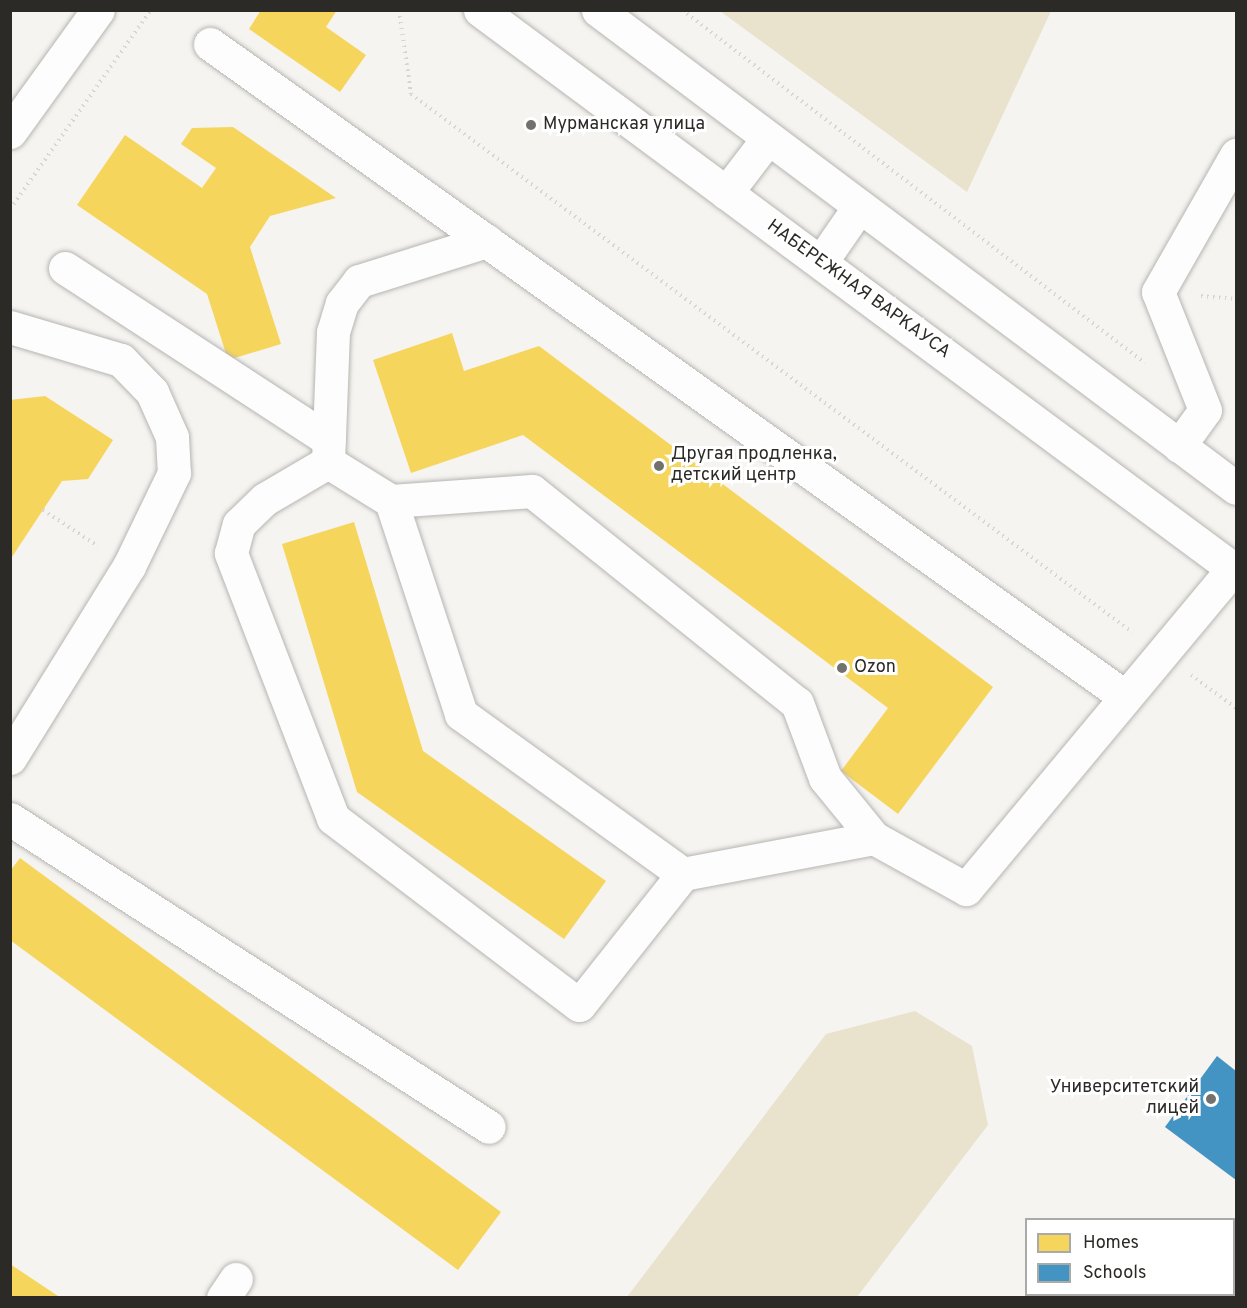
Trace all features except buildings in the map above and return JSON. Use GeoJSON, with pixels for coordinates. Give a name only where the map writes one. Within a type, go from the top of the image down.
{"type":"FeatureCollection","features":[{"type":"Feature","properties":{"kind":"main road"},"geometry":{"type":"LineString","coordinates":[[10,132],[98,10]]}},
{"type":"Feature","properties":{"kind":"main road","name":"НАБЕРЕЖНАЯ ВАРКАУСА"},"geometry":{"type":"LineString","coordinates":[[480,10],[1235,570]]}},
{"type":"Feature","properties":{"kind":"main road"},"geometry":{"type":"LineString","coordinates":[[598,10],[1236,488]]}},
{"type":"Feature","properties":{"kind":"main road"},"geometry":{"type":"LineString","coordinates":[[210,44],[1124,696]]}},
{"type":"Feature","properties":{"kind":"main road"},"geometry":{"type":"LineString","coordinates":[[726,193],[768,138]]}},
{"type":"Feature","properties":{"kind":"main road"},"geometry":{"type":"LineString","coordinates":[[1179,446],[1205,410],[1158,292],[1236,155]]}},
{"type":"Feature","properties":{"kind":"main road"},"geometry":{"type":"LineString","coordinates":[[821,262],[860,207]]}},
{"type":"Feature","properties":{"kind":"main road"},"geometry":{"type":"LineString","coordinates":[[329,451],[333,332],[342,303],[359,281],[487,241]]}},
{"type":"Feature","properties":{"kind":"main road"},"geometry":{"type":"LineString","coordinates":[[65,268],[329,451],[391,501],[461,714],[682,874]]}},
{"type":"Feature","properties":{"kind":"main road"},"geometry":{"type":"LineString","coordinates":[[10,327],[121,360],[152,392],[172,437],[174,472],[129,566],[10,758]]}},
{"type":"Feature","properties":{"kind":"main road"},"geometry":{"type":"LineString","coordinates":[[329,451],[265,499],[239,524],[231,553],[333,818],[579,1005],[682,874],[874,838]]}},
{"type":"Feature","properties":{"kind":"main road"},"geometry":{"type":"LineString","coordinates":[[391,501],[532,491],[797,703],[825,778],[874,838],[966,889],[1124,696],[1235,570]]}},
{"type":"Feature","properties":{"kind":"main road"},"geometry":{"type":"LineString","coordinates":[[10,819],[489,1127]]}},
{"type":"Feature","properties":{"kind":"path"},"geometry":{"type":"LineString","coordinates":[[10,209],[151,10]]}},
{"type":"Feature","properties":{"kind":"path"},"geometry":{"type":"LineString","coordinates":[[399,10],[411,94],[1236,708]]}},
{"type":"Feature","properties":{"kind":"path"},"geometry":{"type":"LineString","coordinates":[[682,10],[1148,366]]}},
{"type":"Feature","properties":{"kind":"path"},"geometry":{"type":"LineString","coordinates":[[43,510],[129,566]]}},
{"type":"Feature","properties":{"kind":"shaded area"},"geometry":{"type":"Polygon","coordinates":[[[720,11],[1051,11],[967,192],[720,11]]]}},
{"type":"Feature","properties":{"kind":"shaded area"},"geometry":{"type":"Polygon","coordinates":[[[915,1011],[972,1046],[988,1125],[857,1297],[627,1297],[826,1034],[915,1011]]]}},
{"type":"Feature","properties":{"kind":"place","name":"Мурманская улица"},"geometry":{"type":"Point","coordinates":[531,125]}},
{"type":"Feature","properties":{"kind":"place","name":"Другая продленка, детский центр"},"geometry":{"type":"Point","coordinates":[659,466]}},
{"type":"Feature","properties":{"kind":"place","name":"Ozon"},"geometry":{"type":"Point","coordinates":[842,668]}},
{"type":"Feature","properties":{"kind":"place","name":"Университетский лицей"},"geometry":{"type":"Point","coordinates":[1211,1099]}}]}
